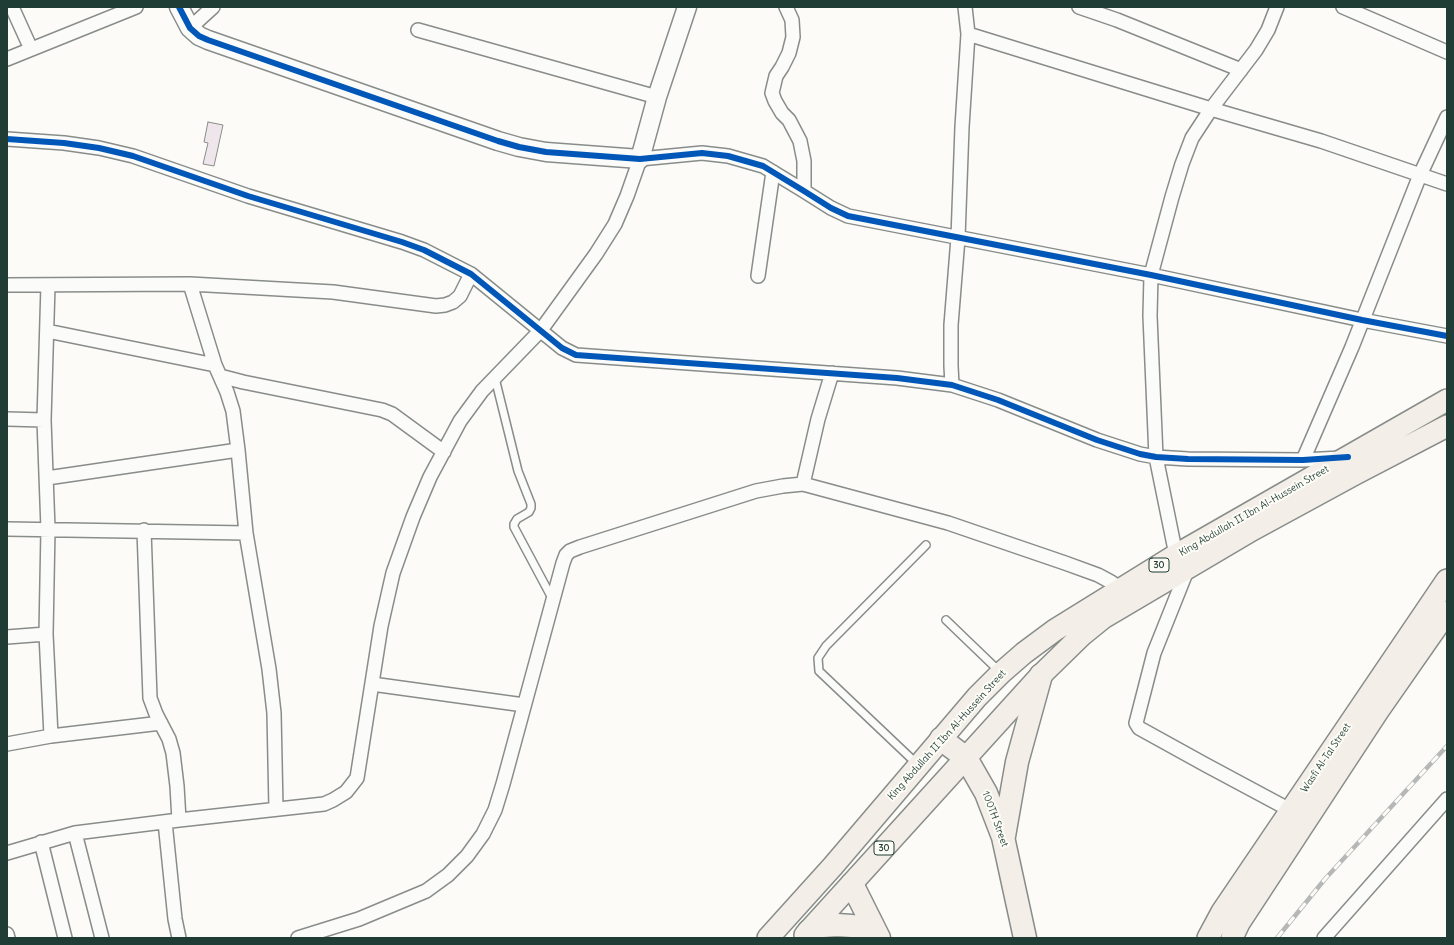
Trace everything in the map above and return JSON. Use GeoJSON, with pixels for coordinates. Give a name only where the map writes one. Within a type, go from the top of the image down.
{"type":"FeatureCollection","features":[{"type":"Feature","properties":{"kind":"highway"},"geometry":{"type":"LineString","coordinates":[[1003,838],[1017,762],[1041,675]]}},
{"type":"Feature","properties":{"kind":"highway","name":"100TH Street"},"geometry":{"type":"LineString","coordinates":[[941,739],[966,758],[986,793],[1003,838],[1025,938]]}},
{"type":"Feature","properties":{"kind":"highway"},"geometry":{"type":"LineString","coordinates":[[852,884],[879,937]]}},
{"type":"Feature","properties":{"kind":"highway"},"geometry":{"type":"LineString","coordinates":[[806,934],[830,926],[852,926],[865,930],[879,937]]}},
{"type":"Feature","properties":{"kind":"main road","name":"King Abdullah II Ibn Al-Hussein Street"},"geometry":{"type":"LineString","coordinates":[[806,934],[1041,675],[1082,635],[1182,561],[1348,457],[1447,400]]}},
{"type":"Feature","properties":{"kind":"main road","name":"King Abdullah II Ibn Al-Hussein Street"},"geometry":{"type":"LineString","coordinates":[[768,938],[833,866],[977,697],[1024,652],[1055,630],[1121,589],[1252,530],[1447,426]]}},
{"type":"Feature","properties":{"kind":"main road","name":"Wasfi Al-Tal Street"},"geometry":{"type":"LineString","coordinates":[[1208,938],[1222,912],[1290,810],[1447,580]]}},
{"type":"Feature","properties":{"kind":"main road","name":"Wasfi Al-Tal Street"},"geometry":{"type":"LineString","coordinates":[[1232,938],[1244,917],[1378,712],[1447,612]]}},
{"type":"Feature","properties":{"kind":"main road"},"geometry":{"type":"LineString","coordinates":[[833,866],[852,884]]}},
{"type":"Feature","properties":{"kind":"street"},"geometry":{"type":"LineString","coordinates":[[12,7],[31,49]]}},
{"type":"Feature","properties":{"kind":"street"},"geometry":{"type":"LineString","coordinates":[[7,59],[136,7]]}},
{"type":"Feature","properties":{"kind":"street"},"geometry":{"type":"LineString","coordinates":[[179,7],[190,28],[199,36],[208,40],[519,147],[546,152],[640,159],[677,155],[709,154],[728,156],[763,166],[831,208],[848,216],[1151,275],[1362,320],[1447,336]]}},
{"type":"Feature","properties":{"kind":"street"},"geometry":{"type":"LineString","coordinates":[[190,28],[213,7]]}},
{"type":"Feature","properties":{"kind":"street"},"geometry":{"type":"LineString","coordinates":[[7,853],[75,833],[324,804],[346,792],[352,786],[357,778],[381,626],[393,573],[413,517],[430,477],[460,421],[482,391],[541,330],[596,254],[614,224],[628,196],[657,97],[687,7]]}},
{"type":"Feature","properties":{"kind":"street"},"geometry":{"type":"LineString","coordinates":[[786,7],[792,20],[793,37],[789,54],[776,76],[772,93],[774,101],[789,120],[800,141],[804,161],[804,191]]}},
{"type":"Feature","properties":{"kind":"street"},"geometry":{"type":"LineString","coordinates":[[952,385],[951,325],[958,238],[962,128],[968,34],[965,7]]}},
{"type":"Feature","properties":{"kind":"street"},"geometry":{"type":"LineString","coordinates":[[1079,7],[1117,20],[1241,70]]}},
{"type":"Feature","properties":{"kind":"street"},"geometry":{"type":"LineString","coordinates":[[1277,7],[1268,30],[1256,50],[1211,109],[1192,138],[1182,164],[1151,275],[1150,323],[1156,457],[1182,561],[1174,606],[1154,653],[1136,723],[1139,728],[1290,810]]}},
{"type":"Feature","properties":{"kind":"street"},"geometry":{"type":"LineString","coordinates":[[1343,7],[1447,52]]}},
{"type":"Feature","properties":{"kind":"street"},"geometry":{"type":"LineString","coordinates":[[418,30],[657,97]]}},
{"type":"Feature","properties":{"kind":"street"},"geometry":{"type":"LineString","coordinates":[[968,34],[1211,109],[1321,141],[1447,184]]}},
{"type":"Feature","properties":{"kind":"street"},"geometry":{"type":"LineString","coordinates":[[1303,460],[1352,347],[1420,175],[1447,118]]}},
{"type":"Feature","properties":{"kind":"street"},"geometry":{"type":"LineString","coordinates":[[7,139],[71,144],[99,148],[133,156],[248,196],[424,250],[471,274],[562,348],[576,355],[897,378],[952,385],[998,400],[1097,440],[1140,454],[1156,457],[1188,459],[1303,460],[1348,457]]}},
{"type":"Feature","properties":{"kind":"street"},"geometry":{"type":"LineString","coordinates":[[758,276],[774,172]]}},
{"type":"Feature","properties":{"kind":"street"},"geometry":{"type":"LineString","coordinates":[[7,285],[190,284],[332,292],[436,306],[454,302],[460,296],[471,274]]}},
{"type":"Feature","properties":{"kind":"street"},"geometry":{"type":"LineString","coordinates":[[190,284],[217,370],[228,392],[233,411],[246,533],[258,599],[271,691],[276,809]]}},
{"type":"Feature","properties":{"kind":"street"},"geometry":{"type":"LineString","coordinates":[[48,285],[44,420],[48,529],[46,634],[51,736]]}},
{"type":"Feature","properties":{"kind":"street"},"geometry":{"type":"LineString","coordinates":[[47,331],[217,370],[243,382],[382,410],[396,417],[444,452]]}},
{"type":"Feature","properties":{"kind":"street"},"geometry":{"type":"LineString","coordinates":[[803,484],[818,419],[832,374]]}},
{"type":"Feature","properties":{"kind":"street"},"geometry":{"type":"LineString","coordinates":[[7,418],[44,420]]}},
{"type":"Feature","properties":{"kind":"street"},"geometry":{"type":"LineString","coordinates":[[47,478],[238,450]]}},
{"type":"Feature","properties":{"kind":"street"},"geometry":{"type":"LineString","coordinates":[[298,938],[359,919],[426,891],[448,875],[467,856],[483,834],[495,810],[563,563],[566,555],[570,551],[756,491],[803,484],[948,523],[1098,575],[1121,589]]}},
{"type":"Feature","properties":{"kind":"street"},"geometry":{"type":"LineString","coordinates":[[7,529],[144,530],[246,533]]}},
{"type":"Feature","properties":{"kind":"street"},"geometry":{"type":"LineString","coordinates":[[144,530],[150,698],[156,714],[169,739],[173,753],[179,820]]}},
{"type":"Feature","properties":{"kind":"street"},"geometry":{"type":"LineString","coordinates":[[7,638],[46,634]]}},
{"type":"Feature","properties":{"kind":"street"},"geometry":{"type":"LineString","coordinates":[[372,684],[524,704]]}},
{"type":"Feature","properties":{"kind":"street"},"geometry":{"type":"LineString","coordinates":[[7,744],[51,736],[161,723]]}},
{"type":"Feature","properties":{"kind":"street"},"geometry":{"type":"LineString","coordinates":[[1324,938],[1447,799]]}},
{"type":"Feature","properties":{"kind":"street"},"geometry":{"type":"LineString","coordinates":[[165,822],[175,919],[179,938]]}},
{"type":"Feature","properties":{"kind":"street"},"geometry":{"type":"LineString","coordinates":[[75,833],[102,938]]}},
{"type":"Feature","properties":{"kind":"street"},"geometry":{"type":"LineString","coordinates":[[41,842],[65,938]]}},
{"type":"Feature","properties":{"kind":"street"},"geometry":{"type":"LineString","coordinates":[[7,934],[8,938]]}},
{"type":"Feature","properties":{"kind":"lane"},"geometry":{"type":"LineString","coordinates":[[495,378],[518,471],[531,508],[529,512],[517,519],[514,527],[553,600]]}},
{"type":"Feature","properties":{"kind":"lane"},"geometry":{"type":"LineString","coordinates":[[918,765],[819,671],[818,658],[826,646],[926,545]]}},
{"type":"Feature","properties":{"kind":"lane"},"geometry":{"type":"LineString","coordinates":[[946,620],[1001,673]]}},
{"type":"Feature","properties":{"kind":"building"},"geometry":{"type":"Polygon","coordinates":[[[208,122],[223,125],[214,166],[203,164],[208,143],[204,142],[208,122]]]}},
{"type":"Feature","properties":{"kind":"railway"},"geometry":{"type":"LineString","coordinates":[[1277,938],[1325,879],[1447,746]]}},
{"type":"Feature","properties":{"kind":"cycle path"},"geometry":{"type":"LineString","coordinates":[[179,7],[190,28],[199,36],[208,40],[519,147],[546,152],[640,159],[702,153],[728,156],[763,166],[831,208],[848,216],[1151,275],[1362,320],[1447,336]]}},
{"type":"Feature","properties":{"kind":"cycle path"},"geometry":{"type":"LineString","coordinates":[[7,139],[64,143],[99,148],[133,156],[248,196],[424,250],[471,274],[562,348],[576,355],[897,378],[952,385],[998,400],[1097,440],[1140,454],[1156,457],[1188,459],[1303,460],[1348,457]]}}]}
